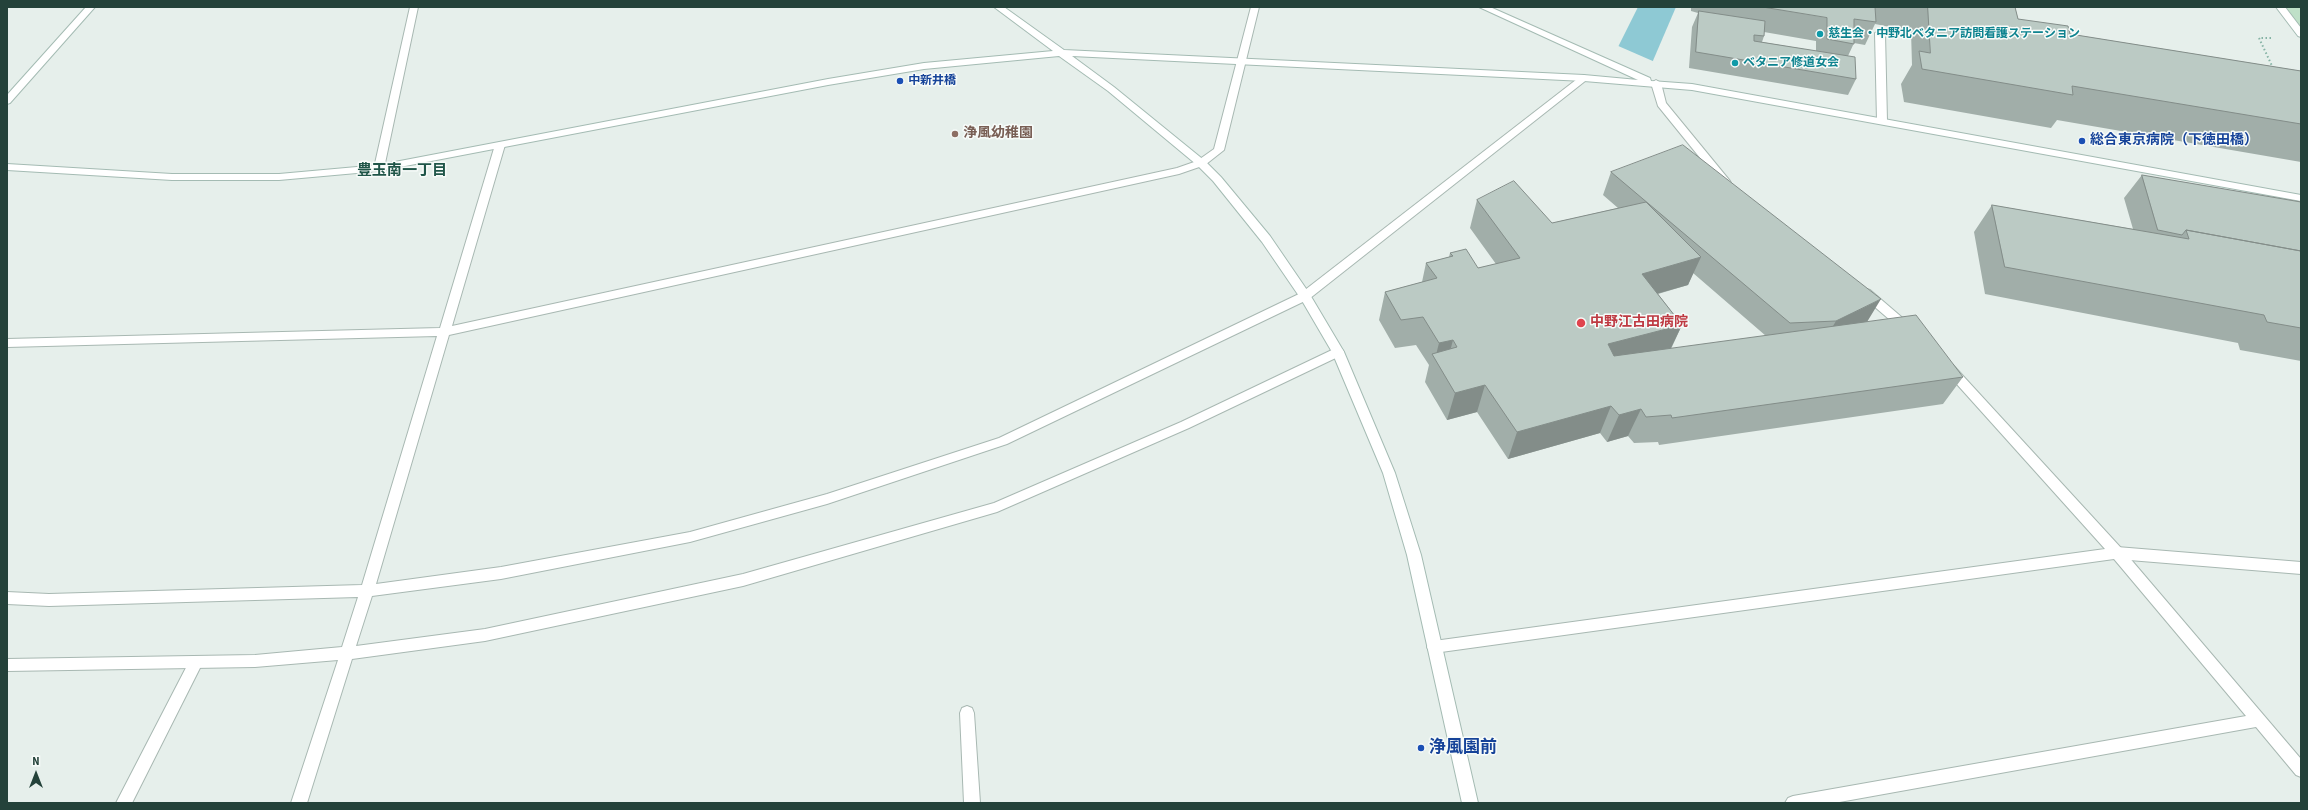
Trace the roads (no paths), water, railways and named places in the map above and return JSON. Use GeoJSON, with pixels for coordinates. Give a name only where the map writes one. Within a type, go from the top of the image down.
{"type":"FeatureCollection","features":[{"type":"Feature","properties":{"kind":"street"},"geometry":{"type":"LineString","coordinates":[[7,101],[91,7]]}},
{"type":"Feature","properties":{"kind":"street"},"geometry":{"type":"LineString","coordinates":[[379,168],[414,7]]}},
{"type":"Feature","properties":{"kind":"street"},"geometry":{"type":"LineString","coordinates":[[998,7],[1111,89],[1201,163],[1217,179],[1266,239],[1305,296],[1338,352],[1389,473],[1414,555],[1470,803]]}},
{"type":"Feature","properties":{"kind":"street"},"geometry":{"type":"LineString","coordinates":[[7,343],[444,332],[1179,171],[1201,163],[1220,150],[1255,7]]}},
{"type":"Feature","properties":{"kind":"street"},"geometry":{"type":"LineString","coordinates":[[1483,7],[1650,81],[1661,104],[1733,191]]}},
{"type":"Feature","properties":{"kind":"street"},"geometry":{"type":"LineString","coordinates":[[2280,7],[2301,34]]}},
{"type":"Feature","properties":{"kind":"street"},"geometry":{"type":"LineString","coordinates":[[1880,33],[1882,121]]}},
{"type":"Feature","properties":{"kind":"street"},"geometry":{"type":"LineString","coordinates":[[7,167],[172,176],[279,176],[379,168],[828,82],[924,66],[1060,53],[1243,60],[1650,81],[1692,87],[1882,121],[2301,198]]}},
{"type":"Feature","properties":{"kind":"street"},"geometry":{"type":"LineString","coordinates":[[7,598],[49,600],[367,590],[501,574],[607,554],[690,536],[827,499],[1003,440],[1305,296],[1584,78]]}},
{"type":"Feature","properties":{"kind":"street"},"geometry":{"type":"LineString","coordinates":[[299,803],[367,590],[500,145]]}},
{"type":"Feature","properties":{"kind":"street"},"geometry":{"type":"LineString","coordinates":[[1857,286],[1882,305],[1916,336]]}},
{"type":"Feature","properties":{"kind":"street"},"geometry":{"type":"LineString","coordinates":[[7,665],[255,662],[347,653],[485,635],[743,580],[997,507],[1186,425],[1338,352]]}},
{"type":"Feature","properties":{"kind":"street"},"geometry":{"type":"LineString","coordinates":[[1939,357],[2117,554],[2301,770]]}},
{"type":"Feature","properties":{"kind":"street"},"geometry":{"type":"LineString","coordinates":[[1434,647],[2117,554],[2301,568]]}},
{"type":"Feature","properties":{"kind":"street"},"geometry":{"type":"LineString","coordinates":[[124,803],[196,662]]}},
{"type":"Feature","properties":{"kind":"street"},"geometry":{"type":"LineString","coordinates":[[967,713],[972,803]]}},
{"type":"Feature","properties":{"kind":"street"},"geometry":{"type":"LineString","coordinates":[[1792,803],[2259,720]]}},
{"type":"Feature","properties":{"kind":"water"},"geometry":{"type":"Polygon","coordinates":[[[1638,7],[1676,7],[1652,63],[1618,47],[1638,7]]]}},
{"type":"Feature","properties":{"kind":"place","name":"慈生会・中野北ベタニア訪問看護ステーション"},"geometry":{"type":"Point","coordinates":[1820,34]}},
{"type":"Feature","properties":{"kind":"place","name":"ベタニア修道女会"},"geometry":{"type":"Point","coordinates":[1735,63]}},
{"type":"Feature","properties":{"kind":"place","name":"中新井橋"},"geometry":{"type":"Point","coordinates":[900,81]}},
{"type":"Feature","properties":{"kind":"place","name":"浄風幼稚園"},"geometry":{"type":"Point","coordinates":[955,134]}},
{"type":"Feature","properties":{"kind":"place","name":"総合東京病院（下徳田橋）"},"geometry":{"type":"Point","coordinates":[2082,141]}},
{"type":"Feature","properties":{"kind":"place","name":"中野江古田病院"},"geometry":{"type":"Point","coordinates":[1581,323]}},
{"type":"Feature","properties":{"kind":"place","name":"浄風園前"},"geometry":{"type":"Point","coordinates":[1421,748]}},
{"type":"Feature","properties":{"kind":"district","name":"豊玉南一丁目"},"geometry":{"type":"Point","coordinates":[402,172]}}]}
